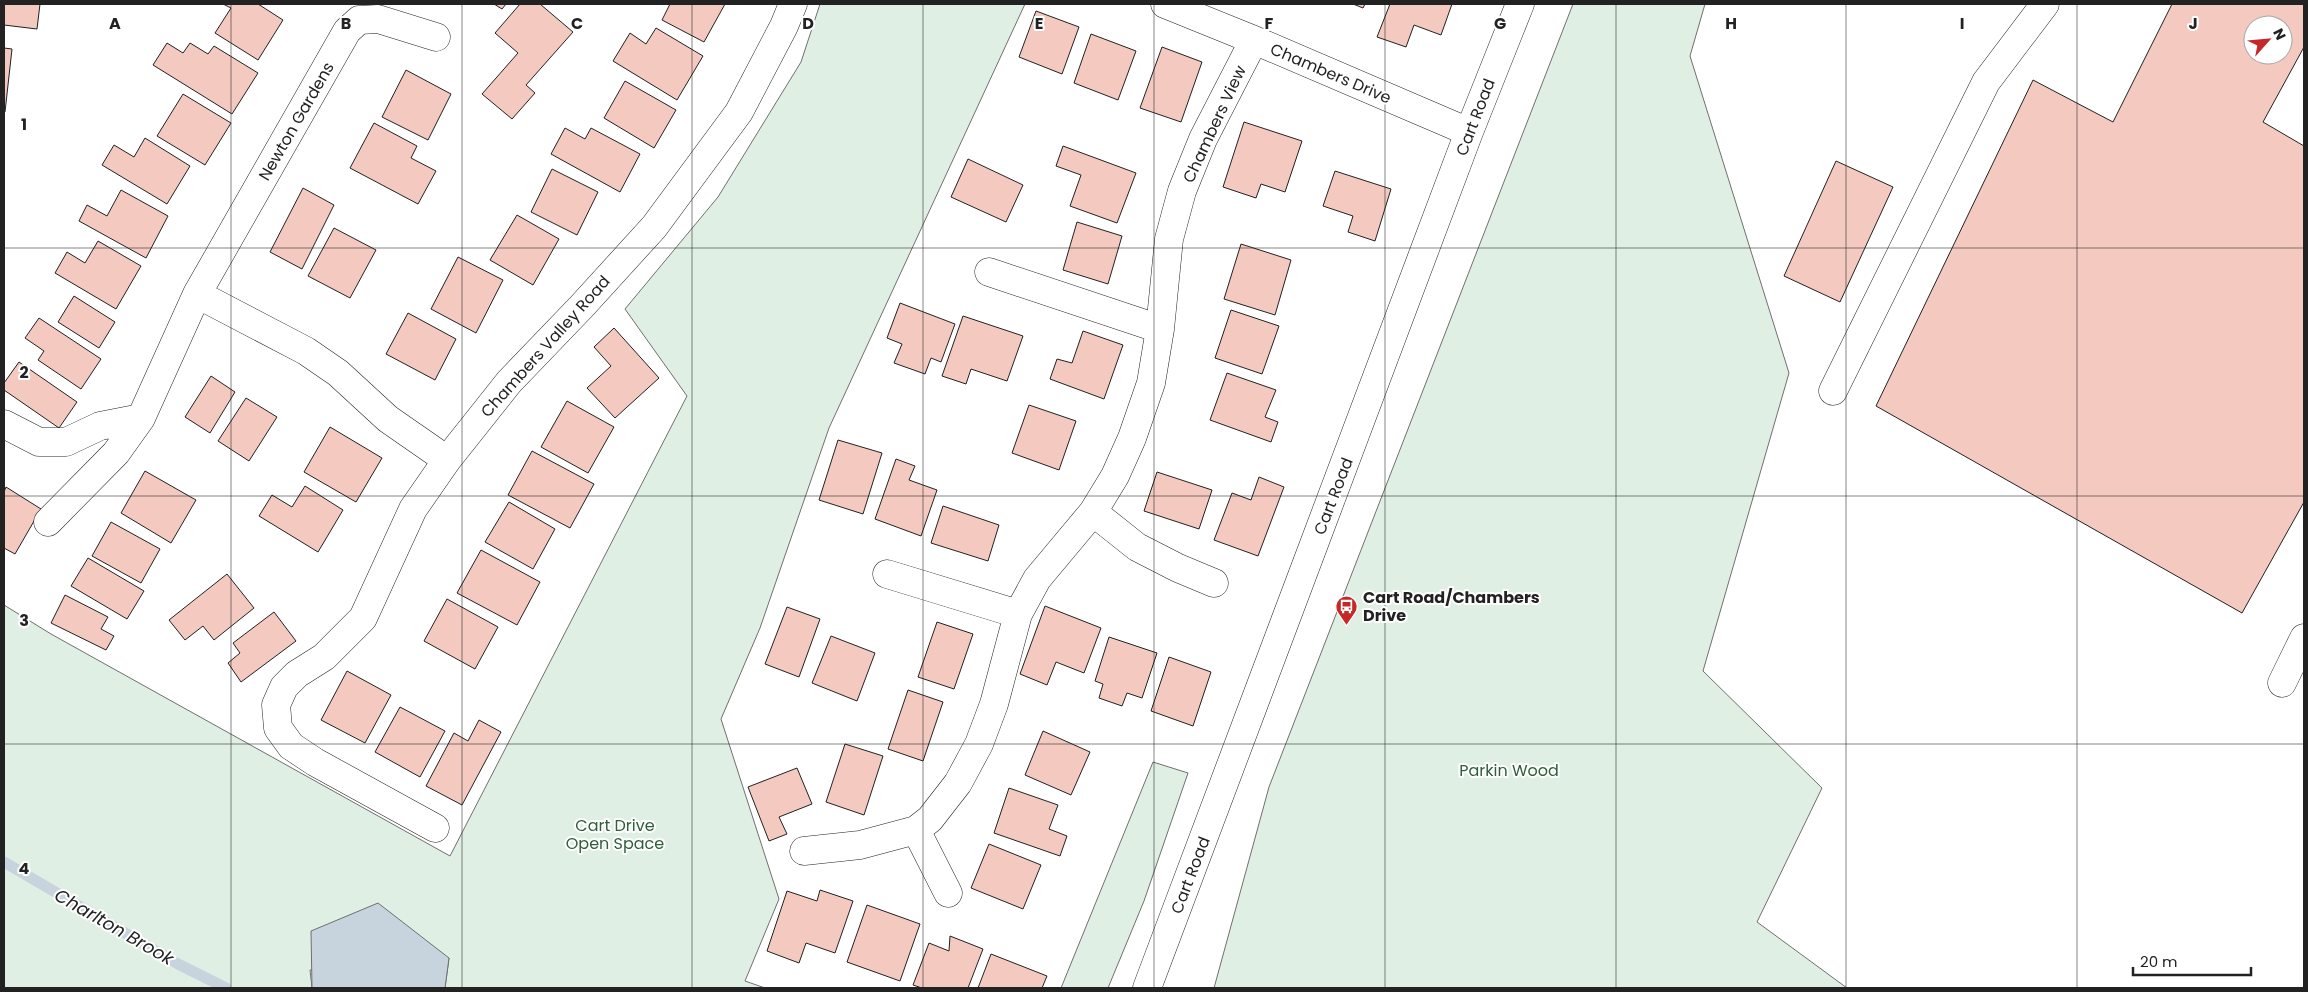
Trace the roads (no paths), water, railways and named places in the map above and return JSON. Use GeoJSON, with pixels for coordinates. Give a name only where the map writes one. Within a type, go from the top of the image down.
{"type":"FeatureCollection","features":[{"type":"Feature","properties":{"kind":"street","name":"Chambers Valley Road"},"geometry":{"type":"LineString","coordinates":[[434,828],[315,762],[291,746],[278,728],[276,705],[284,688],[297,674],[324,657],[348,636],[363,618],[414,509],[447,460],[509,382],[654,227],[739,112],[784,26],[793,4]]}},
{"type":"Feature","properties":{"kind":"street","name":"Chambers Drive"},"geometry":{"type":"LineString","coordinates":[[1165,4],[1469,132]]}},
{"type":"Feature","properties":{"kind":"street","name":"Cart Road"},"geometry":{"type":"LineString","coordinates":[[1147,988],[1469,132],[1520,4]]}},
{"type":"Feature","properties":{"kind":"street"},"geometry":{"type":"LineString","coordinates":[[1833,391],[1986,82],[2045,4]]}},
{"type":"Feature","properties":{"kind":"street","name":"Newton Gardens"},"geometry":{"type":"LineString","coordinates":[[48,522],[116,453],[141,418],[197,294],[347,31],[359,20],[378,19],[436,37]]}},
{"type":"Feature","properties":{"kind":"street","name":"Chambers View"},"geometry":{"type":"LineString","coordinates":[[804,852],[860,845],[916,830],[930,819],[958,783],[979,744],[994,704],[1018,614],[1037,579],[1093,512],[1115,476],[1132,438],[1150,383],[1160,329],[1169,239],[1182,191],[1203,139],[1254,40]]}},
{"type":"Feature","properties":{"kind":"street"},"geometry":{"type":"LineString","coordinates":[[989,272],[1160,329]]}},
{"type":"Feature","properties":{"kind":"street"},"geometry":{"type":"LineString","coordinates":[[197,294],[306,351],[338,373],[388,419],[447,460]]}},
{"type":"Feature","properties":{"kind":"street"},"geometry":{"type":"LineString","coordinates":[[4,424],[39,442],[66,442],[100,426],[141,418]]}},
{"type":"Feature","properties":{"kind":"street"},"geometry":{"type":"LineString","coordinates":[[1093,512],[1138,547],[1178,568],[1214,583]]}},
{"type":"Feature","properties":{"kind":"street"},"geometry":{"type":"LineString","coordinates":[[887,574],[1018,614]]}},
{"type":"Feature","properties":{"kind":"street"},"geometry":{"type":"LineString","coordinates":[[2282,683],[2304,638]]}},
{"type":"Feature","properties":{"kind":"street"},"geometry":{"type":"LineString","coordinates":[[916,830],[948,893]]}},
{"type":"Feature","properties":{"kind":"waterway","name":"Charlton Brook"},"geometry":{"type":"LineString","coordinates":[[4,862],[178,964],[226,988]]}},
{"type":"Feature","properties":{"kind":"place","name":"Cart Road/Chambers Drive"},"geometry":{"type":"Point","coordinates":[1347,625]}},
{"type":"Feature","properties":{"kind":"park label","name":"Parkin Wood"},"geometry":{"type":"Point","coordinates":[1509,770]}},
{"type":"Feature","properties":{"kind":"park label","name":"Cart Drive Open Space"},"geometry":{"type":"Point","coordinates":[615,834]}}]}
